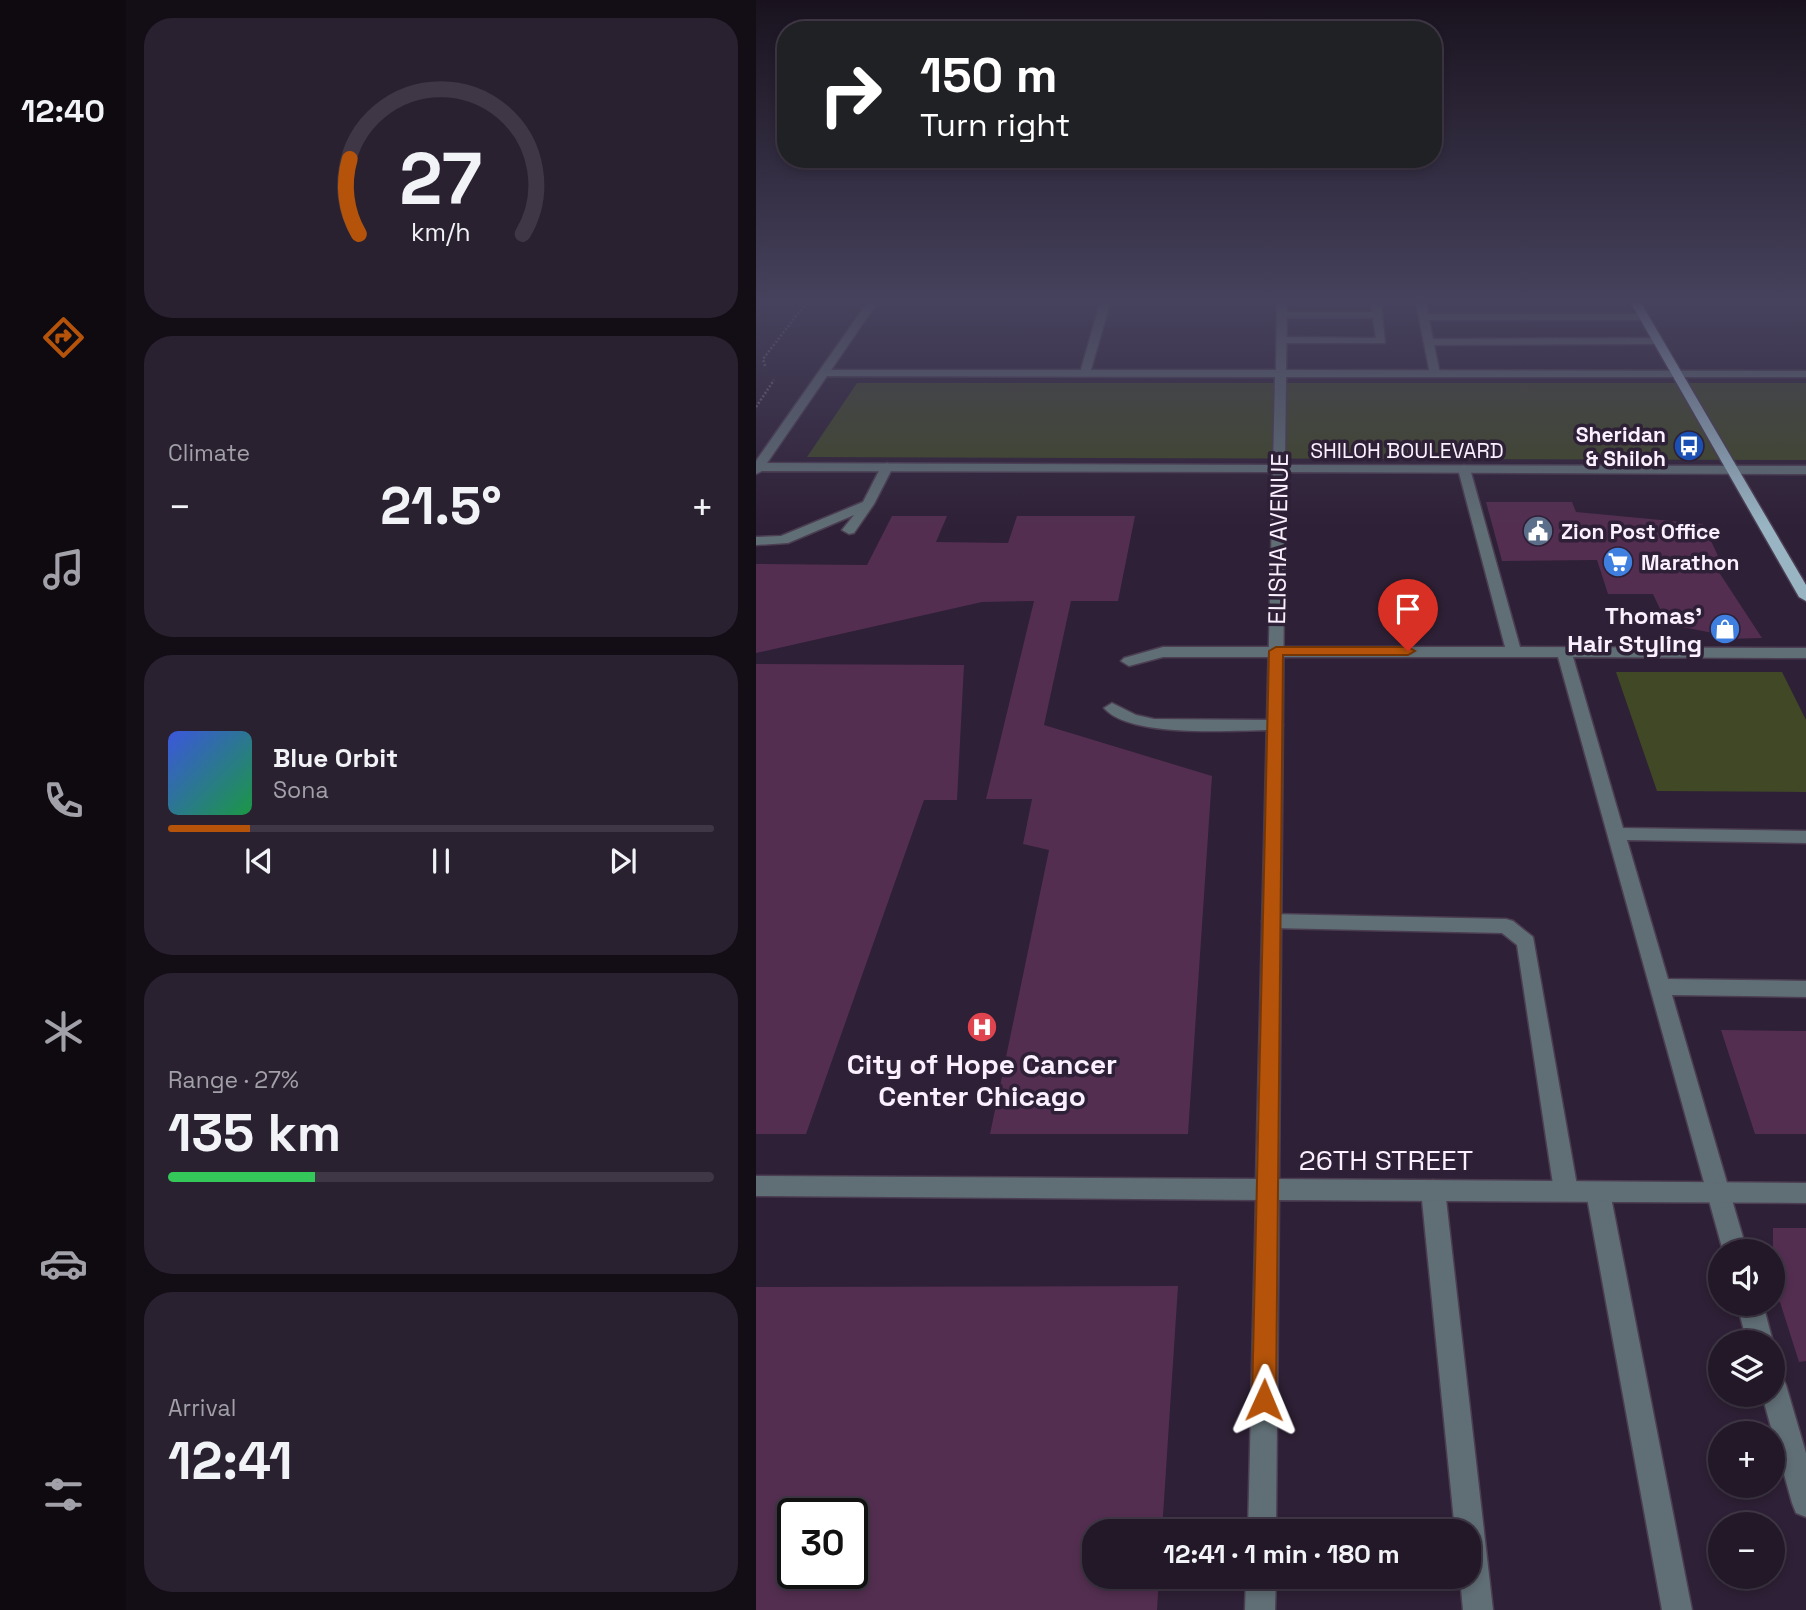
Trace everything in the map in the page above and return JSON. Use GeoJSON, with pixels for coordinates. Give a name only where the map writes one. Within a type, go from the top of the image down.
{"type":"FeatureCollection","features":[{"type":"Feature","properties":{"kind":"main road"},"geometry":{"type":"LineString","coordinates":[[1679,378],[1806,597]]}},
{"type":"Feature","properties":{"kind":"street"},"geometry":{"type":"LineString","coordinates":[[757,468],[820,378]]}},
{"type":"Feature","properties":{"kind":"street","name":"ELISHA AVENUE"},"geometry":{"type":"LineString","coordinates":[[1262,1519],[1281,378]]}},
{"type":"Feature","properties":{"kind":"street"},"geometry":{"type":"LineString","coordinates":[[849,530],[887,467]]}},
{"type":"Feature","properties":{"kind":"street","name":"SHILOH BOULEVARD"},"geometry":{"type":"LineString","coordinates":[[757,468],[1806,470]]}},
{"type":"Feature","properties":{"kind":"street"},"geometry":{"type":"LineString","coordinates":[[1464,469],[1514,652]]}},
{"type":"Feature","properties":{"kind":"street"},"geometry":{"type":"LineString","coordinates":[[783,540],[867,504]]}},
{"type":"Feature","properties":{"kind":"street"},"geometry":{"type":"LineString","coordinates":[[756,541],[825,537]]}},
{"type":"Feature","properties":{"kind":"street"},"geometry":{"type":"LineString","coordinates":[[1129,661],[1163,652],[1806,653]]}},
{"type":"Feature","properties":{"kind":"street"},"geometry":{"type":"LineString","coordinates":[[1564,652],[1731,1239]]}},
{"type":"Feature","properties":{"kind":"street"},"geometry":{"type":"LineString","coordinates":[[1112,708],[1131,719],[1154,724],[1275,725]]}},
{"type":"Feature","properties":{"kind":"street"},"geometry":{"type":"LineString","coordinates":[[1616,834],[1806,836]]}},
{"type":"Feature","properties":{"kind":"street"},"geometry":{"type":"LineString","coordinates":[[1272,921],[1506,926],[1526,942],[1566,1191]]}},
{"type":"Feature","properties":{"kind":"street"},"geometry":{"type":"LineString","coordinates":[[1659,987],[1806,989]]}},
{"type":"Feature","properties":{"kind":"street","name":"26TH STREET"},"geometry":{"type":"LineString","coordinates":[[756,1186],[1806,1193]]}},
{"type":"Feature","properties":{"kind":"street"},"geometry":{"type":"LineString","coordinates":[[1433,1190],[1478,1610]]}},
{"type":"Feature","properties":{"kind":"street"},"geometry":{"type":"LineString","coordinates":[[1598,1192],[1677,1610]]}},
{"type":"Feature","properties":{"kind":"street"},"geometry":{"type":"LineString","coordinates":[[1779,1407],[1806,1503]]}},
{"type":"Feature","properties":{"kind":"street"},"geometry":{"type":"LineString","coordinates":[[1260,1610],[1261,1589]]}},
{"type":"Feature","properties":{"kind":"path"},"geometry":{"type":"LineString","coordinates":[[756,407],[774,380]]}},
{"type":"Feature","properties":{"kind":"green space"},"geometry":{"type":"Polygon","coordinates":[[[857,383],[1806,383],[1806,460],[807,457],[857,383]]]}},
{"type":"Feature","properties":{"kind":"green space"},"geometry":{"type":"Polygon","coordinates":[[[1616,672],[1782,672],[1806,720],[1806,792],[1657,791],[1616,672]]]}},
{"type":"Feature","properties":{"kind":"building"},"geometry":{"type":"Polygon","coordinates":[[[1486,502],[1572,502],[1576,512],[1703,524],[1719,558],[1709,557],[1762,638],[1724,639],[1723,635],[1667,624],[1653,594],[1608,594],[1597,560],[1502,561],[1486,502]]]}},
{"type":"Feature","properties":{"kind":"building"},"geometry":{"type":"Polygon","coordinates":[[[892,516],[947,516],[936,542],[1008,543],[1017,516],[1135,516],[1118,601],[1071,601],[1044,725],[1212,776],[1188,1134],[990,1134],[1049,850],[1023,844],[1032,799],[986,799],[1034,601],[982,602],[756,653],[756,564],[867,565],[892,516]]]}},
{"type":"Feature","properties":{"kind":"building"},"geometry":{"type":"Polygon","coordinates":[[[756,664],[964,665],[957,800],[924,800],[806,1134],[756,1134],[756,664]]]}},
{"type":"Feature","properties":{"kind":"building"},"geometry":{"type":"Polygon","coordinates":[[[1721,1030],[1806,1031],[1806,1134],[1755,1134],[1721,1030]]]}},
{"type":"Feature","properties":{"kind":"building"},"geometry":{"type":"Polygon","coordinates":[[[1773,1228],[1806,1228],[1806,1361],[1799,1362],[1784,1316],[1785,1239],[1773,1239],[1773,1228]]]}},
{"type":"Feature","properties":{"kind":"building"},"geometry":{"type":"Polygon","coordinates":[[[1178,1286],[1163,1519],[1082,1519],[1082,1589],[1158,1589],[1157,1610],[756,1610],[756,1287],[1178,1286]]]}},
{"type":"Feature","properties":{"kind":"place","name":"Sheridan & Shiloh"},"geometry":{"type":"Point","coordinates":[1689,446]}},
{"type":"Feature","properties":{"kind":"place","name":"Zion Post Office"},"geometry":{"type":"Point","coordinates":[1538,531]}},
{"type":"Feature","properties":{"kind":"place","name":"Marathon"},"geometry":{"type":"Point","coordinates":[1618,562]}},
{"type":"Feature","properties":{"kind":"place","name":"Thomas' Hair Styling"},"geometry":{"type":"Point","coordinates":[1725,629]}},
{"type":"Feature","properties":{"kind":"place","name":"City of Hope Cancer Center Chicago"},"geometry":{"type":"Point","coordinates":[982,1027]}},
{"type":"Feature","properties":{"kind":"route"},"geometry":{"type":"LineString","coordinates":[[1264,1400],[1276,651],[1408,651]]}}]}
